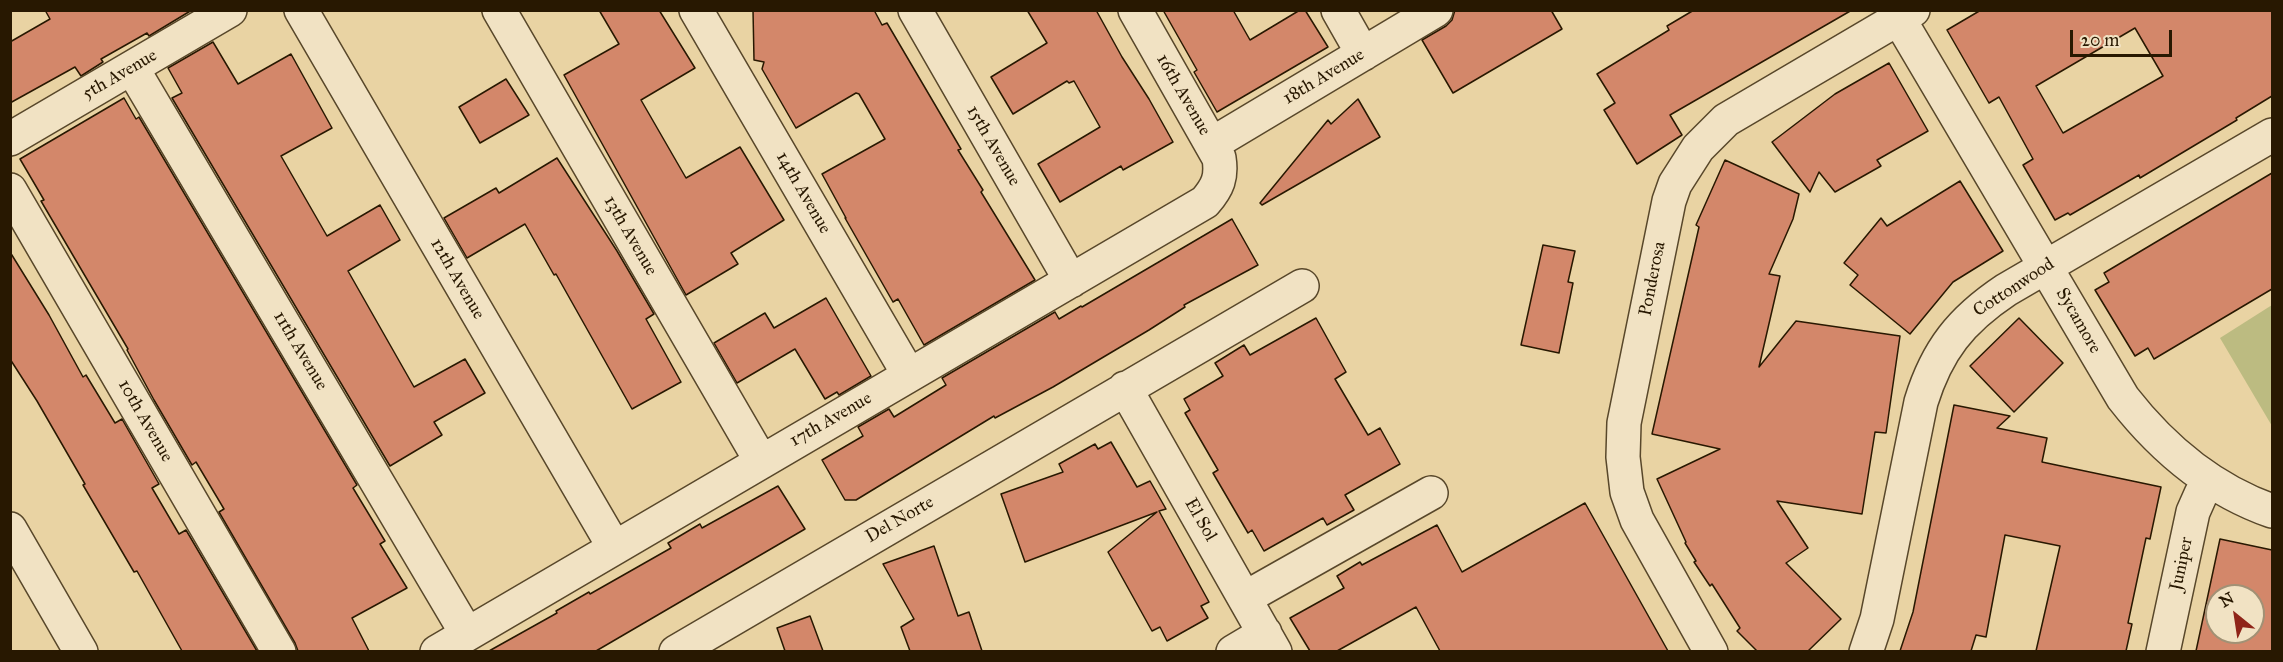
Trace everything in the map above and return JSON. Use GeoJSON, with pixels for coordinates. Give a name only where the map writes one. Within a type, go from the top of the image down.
{"type":"FeatureCollection","features":[{"type":"Feature","properties":{"kind":"lane","name":"5th Avenue"},"geometry":{"type":"LineString","coordinates":[[10,139],[230,10]]}},
{"type":"Feature","properties":{"kind":"lane","name":"12th Avenue"},"geometry":{"type":"LineString","coordinates":[[301,10],[614,547]]}},
{"type":"Feature","properties":{"kind":"lane","name":"13th Avenue"},"geometry":{"type":"LineString","coordinates":[[499,10],[761,460]]}},
{"type":"Feature","properties":{"kind":"lane","name":"14th Avenue"},"geometry":{"type":"LineString","coordinates":[[696,10],[909,375]]}},
{"type":"Feature","properties":{"kind":"lane","name":"15th Avenue"},"geometry":{"type":"LineString","coordinates":[[915,10],[1071,280]]}},
{"type":"Feature","properties":{"kind":"lane","name":"16th Avenue"},"geometry":{"type":"LineString","coordinates":[[1135,10],[1219,158],[1220,182]]}},
{"type":"Feature","properties":{"kind":"lane"},"geometry":{"type":"LineString","coordinates":[[1338,10],[1363,54]]}},
{"type":"Feature","properties":{"kind":"lane","name":"18th Avenue"},"geometry":{"type":"LineString","coordinates":[[1212,144],[1436,10]]}},
{"type":"Feature","properties":{"kind":"lane","name":"Sycamore"},"geometry":{"type":"LineString","coordinates":[[1906,15],[2046,266],[2123,398],[2139,419],[2164,444],[2211,481],[2239,497],[2272,511]]}},
{"type":"Feature","properties":{"kind":"lane","name":"Ponderosa"},"geometry":{"type":"LineString","coordinates":[[1711,651],[1638,520],[1627,492],[1623,457],[1624,423],[1669,201],[1676,184],[1698,148],[1726,120],[1906,15]]}},
{"type":"Feature","properties":{"kind":"lane","name":"11th Avenue"},"geometry":{"type":"LineString","coordinates":[[132,68],[467,634]]}},
{"type":"Feature","properties":{"kind":"lane","name":"Cottonwood"},"geometry":{"type":"LineString","coordinates":[[1866,651],[1876,619],[1921,402],[1928,379],[1951,338],[1986,304],[2046,266],[2272,135]]}},
{"type":"Feature","properties":{"kind":"lane","name":"17th Avenue"},"geometry":{"type":"LineString","coordinates":[[437,651],[1198,207],[1214,193],[1220,182]]}},
{"type":"Feature","properties":{"kind":"lane","name":"10th Avenue"},"geometry":{"type":"LineString","coordinates":[[10,190],[279,651]]}},
{"type":"Feature","properties":{"kind":"lane","name":"Del Norte"},"geometry":{"type":"LineString","coordinates":[[675,651],[1302,285]]}},
{"type":"Feature","properties":{"kind":"lane","name":"El Sol"},"geometry":{"type":"LineString","coordinates":[[1125,388],[1270,642]]}},
{"type":"Feature","properties":{"kind":"lane","name":"Juniper"},"geometry":{"type":"LineString","coordinates":[[2163,651],[2193,512],[2201,494],[2211,481]]}},
{"type":"Feature","properties":{"kind":"lane"},"geometry":{"type":"LineString","coordinates":[[1245,598],[1431,494]]}},
{"type":"Feature","properties":{"kind":"lane"},"geometry":{"type":"LineString","coordinates":[[10,530],[81,651]]}},
{"type":"Feature","properties":{"kind":"lane"},"geometry":{"type":"LineString","coordinates":[[1233,651],[1270,642]]}},
{"type":"Feature","properties":{"kind":"shaded area"},"geometry":{"type":"Polygon","coordinates":[[[2272,305],[2272,426],[2220,338],[2272,305]]]}},
{"type":"Feature","properties":{"kind":"building"},"geometry":{"type":"Polygon","coordinates":[[[45,10],[192,10],[149,36],[147,33],[101,59],[103,62],[81,76],[75,67],[10,103],[10,42],[50,19],[45,10]]]}},
{"type":"Feature","properties":{"kind":"building"},"geometry":{"type":"Polygon","coordinates":[[[599,10],[659,10],[695,68],[641,100],[686,178],[740,147],[784,220],[731,253],[738,264],[686,295],[564,75],[619,44],[599,10]]]}},
{"type":"Feature","properties":{"kind":"building"},"geometry":{"type":"Polygon","coordinates":[[[753,10],[874,10],[882,25],[887,23],[961,149],[958,150],[983,190],[981,192],[1035,280],[924,345],[898,299],[893,302],[822,174],[885,139],[859,94],[856,93],[796,128],[762,69],[764,62],[754,60],[753,10]]]}},
{"type":"Feature","properties":{"kind":"building"},"geometry":{"type":"Polygon","coordinates":[[[1027,10],[1096,10],[1173,142],[1123,170],[1121,166],[1060,202],[1038,164],[1100,127],[1074,81],[1069,83],[1067,81],[1013,114],[991,77],[1047,43],[1027,10]]]}},
{"type":"Feature","properties":{"kind":"building"},"geometry":{"type":"Polygon","coordinates":[[[1163,10],[1233,10],[1250,40],[1300,10],[1305,10],[1328,47],[1217,112],[1194,72],[1197,70],[1163,10]]]}},
{"type":"Feature","properties":{"kind":"building"},"geometry":{"type":"Polygon","coordinates":[[[1455,10],[1551,10],[1562,29],[1453,93],[1422,40],[1446,26],[1452,20],[1455,10]]]}},
{"type":"Feature","properties":{"kind":"building"},"geometry":{"type":"Polygon","coordinates":[[[1694,10],[1852,10],[1670,115],[1682,135],[1637,164],[1604,110],[1615,103],[1597,74],[1669,30],[1667,26],[1694,10]]]}},
{"type":"Feature","properties":{"kind":"building"},"geometry":{"type":"Polygon","coordinates":[[[1981,10],[2272,10],[2272,96],[2236,118],[2237,120],[2140,178],[2139,175],[2070,215],[2068,213],[2055,220],[2023,165],[2033,159],[1999,97],[1989,103],[1947,30],[1981,10]],[[2135,28],[2036,86],[2063,133],[2163,76],[2135,28]]]}},
{"type":"Feature","properties":{"kind":"building"},"geometry":{"type":"Polygon","coordinates":[[[213,42],[238,84],[291,54],[332,128],[281,156],[327,236],[380,205],[400,240],[348,271],[414,387],[465,359],[485,393],[434,422],[442,435],[390,466],[172,98],[182,93],[168,68],[213,42]]]}},
{"type":"Feature","properties":{"kind":"building"},"geometry":{"type":"Polygon","coordinates":[[[1889,63],[1928,131],[1877,160],[1881,166],[1835,192],[1819,172],[1810,192],[1772,142],[1835,94],[1889,63]]]}},
{"type":"Feature","properties":{"kind":"building"},"geometry":{"type":"Polygon","coordinates":[[[506,79],[529,115],[480,143],[459,107],[506,79]]]}},
{"type":"Feature","properties":{"kind":"building"},"geometry":{"type":"Polygon","coordinates":[[[124,98],[136,119],[139,117],[357,485],[353,488],[385,541],[380,544],[407,588],[352,618],[369,651],[298,651],[219,512],[224,509],[196,462],[192,465],[154,400],[128,349],[41,201],[44,200],[20,159],[124,98]]]}},
{"type":"Feature","properties":{"kind":"building"},"geometry":{"type":"Polygon","coordinates":[[[1358,99],[1380,137],[1262,205],[1260,203],[1328,120],[1331,124],[1358,99]]]}},
{"type":"Feature","properties":{"kind":"building"},"geometry":{"type":"Polygon","coordinates":[[[557,158],[617,251],[654,314],[646,319],[681,382],[632,409],[556,274],[554,275],[525,224],[467,258],[444,218],[496,188],[499,193],[557,158]]]}},
{"type":"Feature","properties":{"kind":"building"},"geometry":{"type":"Polygon","coordinates":[[[1725,160],[1799,194],[1793,219],[1769,274],[1780,276],[1759,367],[1796,321],[1900,336],[1886,433],[1875,432],[1862,514],[1777,501],[1808,548],[1786,563],[1841,619],[1808,651],[1757,651],[1737,631],[1740,628],[1712,584],[1710,586],[1694,562],[1696,561],[1685,543],[1657,479],[1720,449],[1652,434],[1699,227],[1696,225],[1725,160]]]}},
{"type":"Feature","properties":{"kind":"building"},"geometry":{"type":"Polygon","coordinates":[[[2272,173],[2272,289],[2154,359],[2148,348],[2135,356],[2095,290],[2109,282],[2104,273],[2272,173]]]}},
{"type":"Feature","properties":{"kind":"building"},"geometry":{"type":"Polygon","coordinates":[[[1960,181],[2003,251],[1953,282],[1910,334],[1850,285],[1858,275],[1844,263],[1881,218],[1887,226],[1960,181]]]}},
{"type":"Feature","properties":{"kind":"building"},"geometry":{"type":"Polygon","coordinates":[[[1232,219],[1258,265],[1184,305],[1185,307],[1149,330],[1053,387],[995,418],[994,416],[856,500],[845,500],[822,460],[863,436],[858,427],[889,409],[894,417],[946,385],[942,378],[1055,312],[1059,319],[1082,307],[1232,219]]]}},
{"type":"Feature","properties":{"kind":"building"},"geometry":{"type":"Polygon","coordinates":[[[1543,245],[1575,251],[1568,282],[1573,283],[1559,353],[1521,345],[1543,245]]]}},
{"type":"Feature","properties":{"kind":"building"},"geometry":{"type":"Polygon","coordinates":[[[10,252],[49,315],[83,377],[86,375],[115,423],[122,419],[159,484],[152,488],[179,534],[186,530],[257,651],[182,651],[137,571],[134,572],[83,485],[85,484],[37,401],[10,359],[10,252]]]}},
{"type":"Feature","properties":{"kind":"building"},"geometry":{"type":"Polygon","coordinates":[[[826,298],[871,376],[839,395],[837,392],[825,399],[795,349],[737,383],[714,343],[765,313],[774,328],[826,298]]]}},
{"type":"Feature","properties":{"kind":"building"},"geometry":{"type":"Polygon","coordinates":[[[1316,318],[1346,372],[1335,379],[1368,435],[1380,428],[1400,464],[1345,495],[1354,510],[1327,525],[1323,518],[1264,551],[1252,530],[1248,533],[1213,473],[1218,470],[1185,413],[1190,410],[1184,399],[1223,376],[1215,363],[1244,345],[1250,355],[1316,318]]]}},
{"type":"Feature","properties":{"kind":"building"},"geometry":{"type":"Polygon","coordinates":[[[2019,318],[2063,363],[2014,412],[1970,366],[2019,318]]]}},
{"type":"Feature","properties":{"kind":"building"},"geometry":{"type":"Polygon","coordinates":[[[1954,405],[2010,416],[1997,428],[2047,438],[2042,462],[2161,487],[2150,539],[2146,538],[2128,623],[2132,624],[2126,651],[2036,651],[2060,546],[2005,535],[1986,637],[1976,635],[1971,651],[1900,651],[1913,612],[1954,405]]]}},
{"type":"Feature","properties":{"kind":"building"},"geometry":{"type":"Polygon","coordinates":[[[1111,442],[1137,487],[1150,481],[1166,509],[1159,511],[1209,602],[1201,606],[1208,618],[1167,641],[1160,627],[1152,631],[1108,552],[1157,512],[1025,562],[1001,494],[1063,472],[1059,464],[1095,444],[1098,449],[1111,442]]]}},
{"type":"Feature","properties":{"kind":"building"},"geometry":{"type":"Polygon","coordinates":[[[778,486],[805,529],[596,651],[489,651],[557,613],[556,611],[589,592],[590,594],[671,548],[668,543],[700,524],[702,528],[778,486]]]}},
{"type":"Feature","properties":{"kind":"building"},"geometry":{"type":"Polygon","coordinates":[[[1585,503],[1668,651],[1440,651],[1416,607],[1337,651],[1310,651],[1290,618],[1344,588],[1337,576],[1360,562],[1362,565],[1437,525],[1462,572],[1585,503]]]}},
{"type":"Feature","properties":{"kind":"building"},"geometry":{"type":"Polygon","coordinates":[[[2220,539],[2272,550],[2272,651],[2196,651],[2205,609],[2205,644],[2265,644],[2265,584],[2210,584],[2220,539]]]}},
{"type":"Feature","properties":{"kind":"building"},"geometry":{"type":"Polygon","coordinates":[[[934,546],[958,616],[969,612],[982,651],[910,651],[901,627],[914,619],[883,564],[934,546]]]}},
{"type":"Feature","properties":{"kind":"building"},"geometry":{"type":"Polygon","coordinates":[[[810,616],[823,651],[785,651],[777,628],[810,616]]]}}]}
